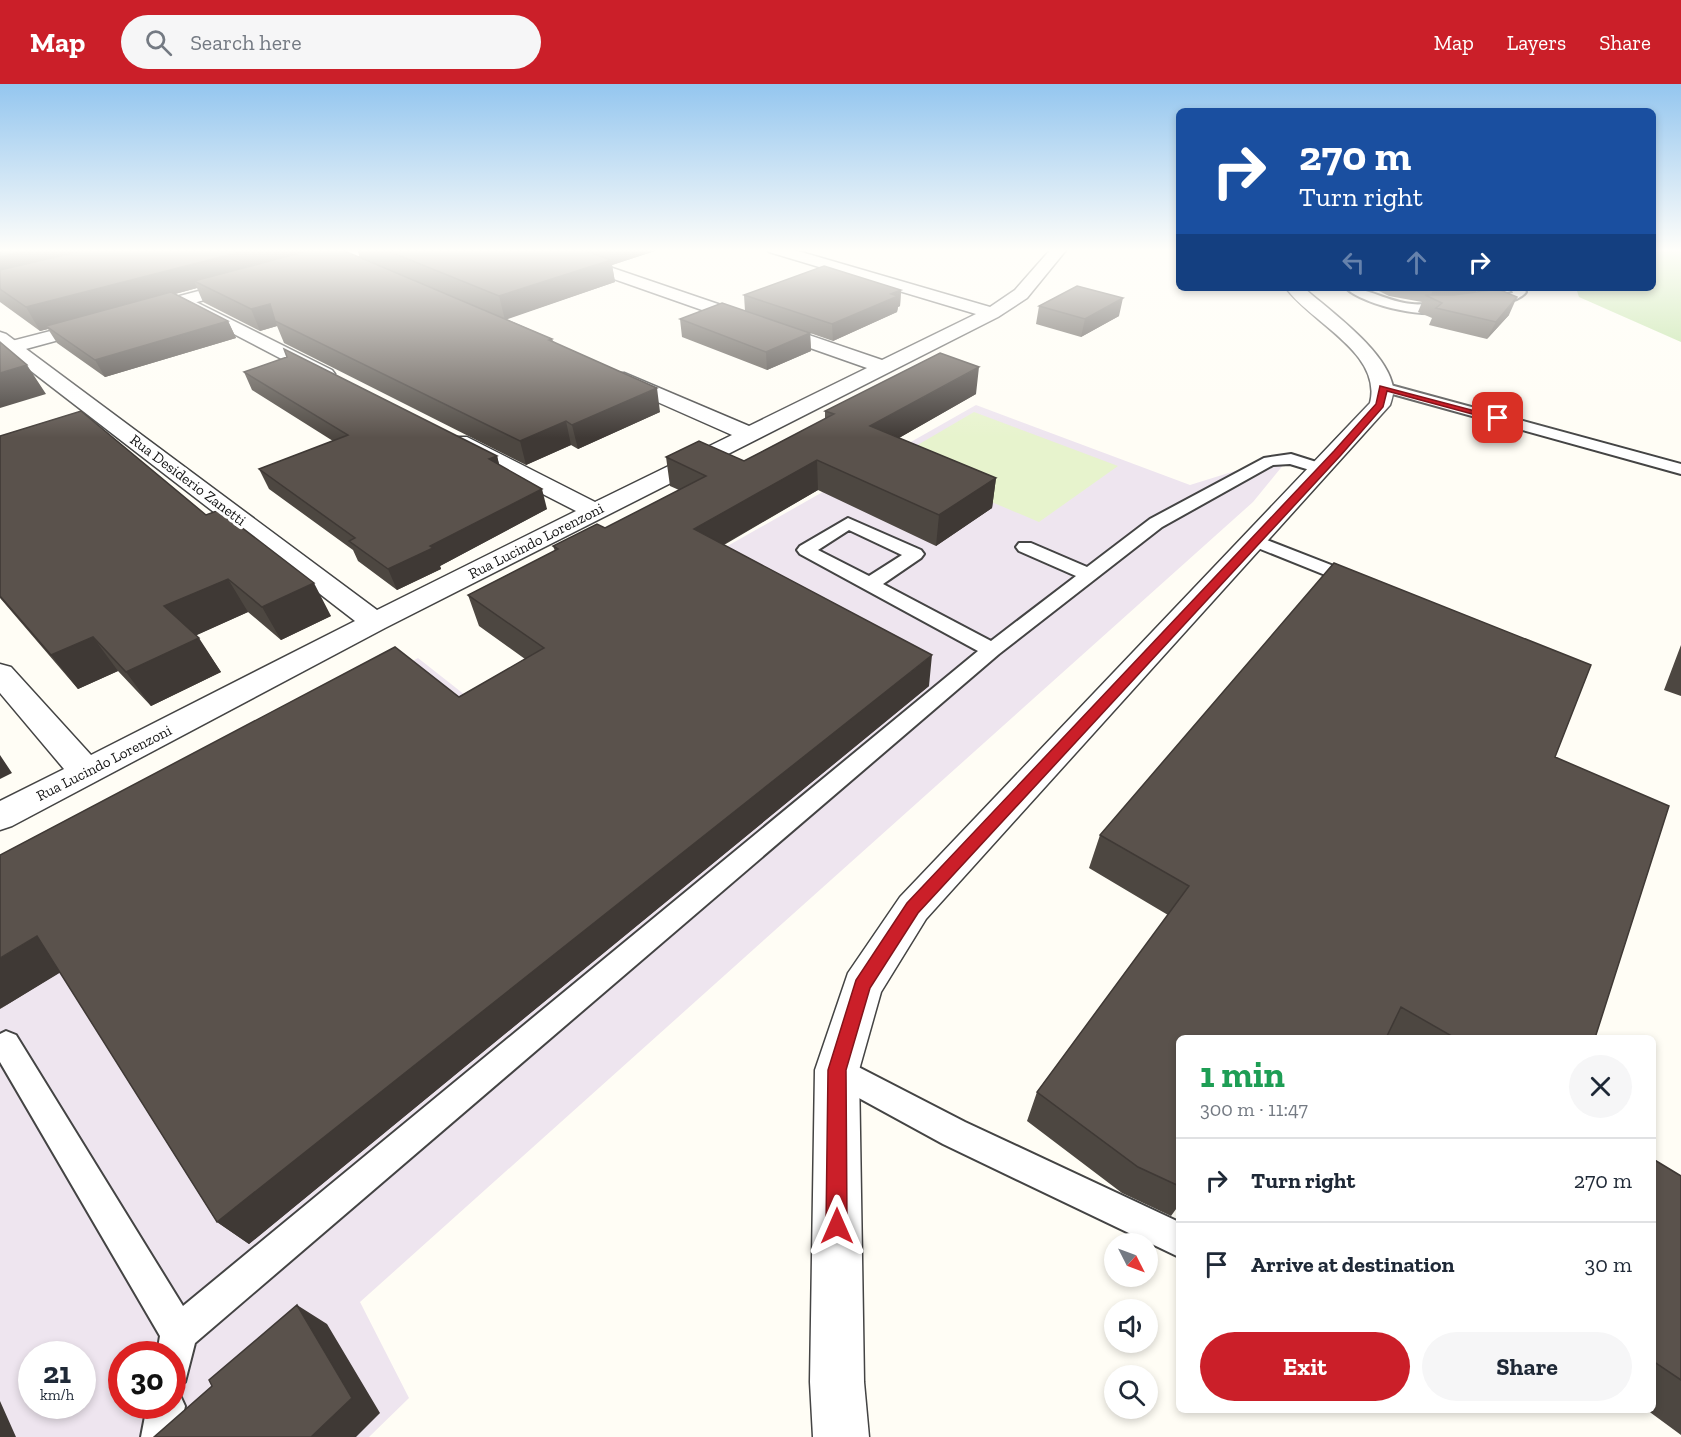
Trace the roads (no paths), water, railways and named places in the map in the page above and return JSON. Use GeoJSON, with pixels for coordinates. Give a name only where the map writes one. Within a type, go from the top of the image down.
{"type":"FeatureCollection","features":[{"type":"Feature","properties":{"kind":"street"},"geometry":{"type":"LineString","coordinates":[[4,345],[142,312]]}},
{"type":"Feature","properties":{"kind":"street"},"geometry":{"type":"LineString","coordinates":[[205,312],[341,382]]}},
{"type":"Feature","properties":{"kind":"street"},"geometry":{"type":"LineString","coordinates":[[725,312],[886,368]]}},
{"type":"Feature","properties":{"kind":"street"},"geometry":{"type":"LineString","coordinates":[[841,1437],[837,1382],[837,1070],[862,986],[912,908],[1254,540],[1323,469],[1380,405],[1383,387],[1376,371],[1355,343],[1321,312]]}},
{"type":"Feature","properties":{"kind":"street","name":"Rua Lucindo Lorenzoni"},"geometry":{"type":"LineString","coordinates":[[0,817],[375,622],[992,313]]}},
{"type":"Feature","properties":{"kind":"street","name":"Rua Desiderio Zanetti"},"geometry":{"type":"LineString","coordinates":[[4,345],[375,622]]}},
{"type":"Feature","properties":{"kind":"street"},"geometry":{"type":"LineString","coordinates":[[603,370],[750,435]]}},
{"type":"Feature","properties":{"kind":"street"},"geometry":{"type":"LineString","coordinates":[[436,430],[594,511]]}},
{"type":"Feature","properties":{"kind":"street"},"geometry":{"type":"LineString","coordinates":[[0,674],[86,772]]}},
{"type":"Feature","properties":{"kind":"lane"},"geometry":{"type":"LineString","coordinates":[[1383,387],[1681,469]]}},
{"type":"Feature","properties":{"kind":"lane"},"geometry":{"type":"LineString","coordinates":[[177,1341],[179,1333],[992,650],[1089,574],[1156,523],[1269,461],[1291,459],[1323,469]]}},
{"type":"Feature","properties":{"kind":"lane"},"geometry":{"type":"LineString","coordinates":[[870,584],[915,555],[848,523],[806,550],[992,650]]}},
{"type":"Feature","properties":{"kind":"lane"},"geometry":{"type":"LineString","coordinates":[[1254,540],[1375,589]]}},
{"type":"Feature","properties":{"kind":"lane"},"geometry":{"type":"LineString","coordinates":[[1025,547],[1089,574]]}},
{"type":"Feature","properties":{"kind":"lane"},"geometry":{"type":"LineString","coordinates":[[6,1045],[179,1333]]}},
{"type":"Feature","properties":{"kind":"lane"},"geometry":{"type":"LineString","coordinates":[[837,1070],[954,1133],[1176,1239]]}},
{"type":"Feature","properties":{"kind":"lane"},"geometry":{"type":"LineString","coordinates":[[160,1437],[163,1419]]}}]}
